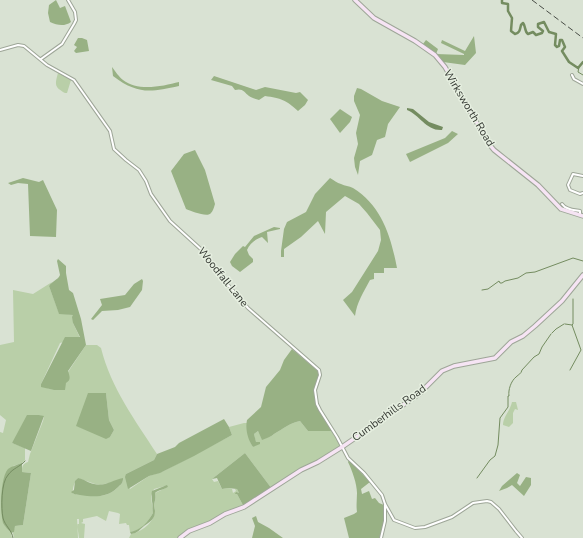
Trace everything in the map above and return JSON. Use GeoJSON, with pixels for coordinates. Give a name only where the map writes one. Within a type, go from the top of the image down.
{"type":"FeatureCollection","features":[{"type":"Feature","properties":{"kind":"street"},"geometry":{"type":"LineString","coordinates":[[0,50],[20,45],[41,59],[62,44],[76,20],[75,12],[68,0]]}},
{"type":"Feature","properties":{"kind":"street","name":"Wirksworth Road"},"geometry":{"type":"LineString","coordinates":[[355,0],[374,18],[415,41],[436,55],[445,67],[489,144],[494,150],[538,185],[561,209],[582,216]]}},
{"type":"Feature","properties":{"kind":"street","name":"Woodfall Lane"},"geometry":{"type":"LineString","coordinates":[[41,59],[47,65],[74,80],[110,131],[114,149],[139,170],[146,181],[151,194],[170,221],[193,240],[208,256],[221,277],[248,308],[319,370],[320,375],[315,388],[317,404],[342,447]]}},
{"type":"Feature","properties":{"kind":"street"},"geometry":{"type":"LineString","coordinates":[[572,76],[583,84]]}},
{"type":"Feature","properties":{"kind":"street"},"geometry":{"type":"LineString","coordinates":[[583,176],[575,174],[572,176],[568,185],[568,188],[576,193],[583,193]]}},
{"type":"Feature","properties":{"kind":"street"},"geometry":{"type":"LineString","coordinates":[[562,204],[568,208],[580,211],[582,216]]}},
{"type":"Feature","properties":{"kind":"street","name":"Cumberhills Road"},"geometry":{"type":"LineString","coordinates":[[180,538],[189,531],[244,507],[301,470],[318,462],[342,447],[419,394],[442,371],[454,366],[495,358],[511,342],[523,336],[562,301],[583,275]]}},
{"type":"Feature","properties":{"kind":"street"},"geometry":{"type":"LineString","coordinates":[[342,447],[348,458],[382,495],[385,504],[396,522],[417,528],[444,521],[473,503],[487,501],[491,502],[499,509],[522,538]]}},
{"type":"Feature","properties":{"kind":"street"},"geometry":{"type":"LineString","coordinates":[[381,538],[385,521],[385,504]]}},
{"type":"Feature","properties":{"kind":"shaded area"},"geometry":{"type":"Polygon","coordinates":[[[56,0],[60,8],[65,6],[71,22],[66,25],[50,22],[48,13],[49,5],[56,0]]]}},
{"type":"Feature","properties":{"kind":"shaded area"},"geometry":{"type":"Polygon","coordinates":[[[474,36],[476,53],[465,65],[443,62],[436,54],[464,55],[441,43],[442,40],[465,51],[474,36]]]}},
{"type":"Feature","properties":{"kind":"shaded area"},"geometry":{"type":"Polygon","coordinates":[[[78,38],[87,40],[89,51],[76,53],[74,51],[77,47],[74,45],[78,38]]]}},
{"type":"Feature","properties":{"kind":"shaded area"},"geometry":{"type":"Polygon","coordinates":[[[426,40],[438,49],[436,54],[423,44],[426,40]]]}},
{"type":"Feature","properties":{"kind":"shaded area"},"geometry":{"type":"Polygon","coordinates":[[[112,67],[123,80],[136,86],[151,87],[179,82],[179,86],[160,90],[137,89],[113,76],[112,67]]]}},
{"type":"Feature","properties":{"kind":"shaded area"},"geometry":{"type":"Polygon","coordinates":[[[58,73],[71,80],[67,93],[61,91],[56,85],[58,73]]]}},
{"type":"Feature","properties":{"kind":"shaded area"},"geometry":{"type":"Polygon","coordinates":[[[214,76],[256,90],[265,87],[296,93],[300,92],[308,100],[298,111],[287,102],[279,99],[265,96],[259,100],[253,98],[242,90],[235,90],[232,86],[211,80],[214,76]]]}},
{"type":"Feature","properties":{"kind":"shaded area"},"geometry":{"type":"Polygon","coordinates":[[[357,88],[382,101],[400,107],[388,124],[385,137],[377,140],[372,155],[360,161],[358,175],[354,158],[358,144],[356,133],[360,115],[354,101],[357,88]]]}},
{"type":"Feature","properties":{"kind":"shaded area"},"geometry":{"type":"Polygon","coordinates":[[[407,108],[413,109],[429,122],[443,127],[442,130],[436,130],[427,125],[412,112],[407,110],[407,108]]]}},
{"type":"Feature","properties":{"kind":"shaded area"},"geometry":{"type":"Polygon","coordinates":[[[340,109],[352,117],[350,122],[340,133],[330,119],[340,109]]]}},
{"type":"Feature","properties":{"kind":"shaded area"},"geometry":{"type":"Polygon","coordinates":[[[452,131],[458,134],[448,143],[410,162],[406,154],[445,138],[452,131]]]}},
{"type":"Feature","properties":{"kind":"shaded area"},"geometry":{"type":"Polygon","coordinates":[[[195,150],[205,170],[215,204],[211,213],[207,215],[199,214],[186,209],[171,171],[184,154],[195,150]]]}},
{"type":"Feature","properties":{"kind":"shaded area"},"geometry":{"type":"Polygon","coordinates":[[[23,178],[39,182],[43,180],[57,210],[56,237],[30,236],[28,184],[18,183],[11,185],[8,183],[23,178]]]}},
{"type":"Feature","properties":{"kind":"shaded area"},"geometry":{"type":"Polygon","coordinates":[[[330,178],[340,184],[353,188],[363,195],[378,213],[384,223],[392,245],[397,268],[384,268],[384,273],[374,273],[374,279],[370,280],[363,293],[357,306],[355,316],[343,300],[352,292],[378,251],[381,240],[380,230],[359,204],[345,196],[326,212],[325,234],[318,221],[301,237],[284,249],[284,257],[281,257],[284,229],[287,222],[306,212],[315,194],[330,178]]]}},
{"type":"Feature","properties":{"kind":"shaded area"},"geometry":{"type":"Polygon","coordinates":[[[274,227],[280,229],[267,232],[268,243],[262,237],[253,242],[248,248],[247,250],[253,259],[253,262],[240,272],[232,266],[230,262],[243,246],[245,247],[254,236],[274,227]]]}},
{"type":"Feature","properties":{"kind":"shaded area"},"geometry":{"type":"Polygon","coordinates":[[[58,259],[66,266],[69,290],[73,293],[81,319],[86,345],[68,371],[70,378],[66,383],[65,390],[54,390],[41,387],[41,384],[65,337],[80,337],[73,323],[73,315],[59,314],[49,286],[60,275],[57,261],[58,259]]]}},
{"type":"Feature","properties":{"kind":"shaded area"},"geometry":{"type":"Polygon","coordinates":[[[142,279],[142,290],[130,307],[118,310],[102,311],[93,320],[91,319],[102,305],[100,299],[125,295],[134,284],[142,279]]]}},
{"type":"Feature","properties":{"kind":"shaded area"},"geometry":{"type":"Polygon","coordinates":[[[52,282],[49,286],[59,313],[74,315],[73,323],[80,338],[60,343],[41,384],[49,389],[61,390],[66,383],[68,372],[86,345],[97,345],[101,348],[105,363],[124,403],[157,454],[154,460],[126,474],[130,489],[149,476],[164,471],[232,435],[229,427],[244,423],[247,423],[250,442],[253,447],[260,442],[256,443],[254,434],[258,431],[262,439],[270,437],[289,425],[300,421],[308,431],[332,431],[340,446],[272,489],[245,453],[212,479],[214,482],[218,481],[222,489],[232,489],[233,493],[236,491],[235,489],[237,489],[239,493],[237,494],[244,507],[179,538],[129,538],[131,534],[143,529],[150,523],[155,511],[155,493],[168,487],[165,486],[154,489],[151,496],[153,513],[144,526],[138,530],[130,532],[129,525],[126,523],[119,524],[120,514],[109,511],[106,521],[97,516],[83,519],[83,522],[81,523],[85,524],[84,538],[79,538],[77,527],[78,538],[14,538],[13,533],[15,526],[23,525],[31,473],[22,472],[22,469],[23,465],[28,462],[43,421],[44,417],[39,415],[12,443],[25,448],[25,460],[22,463],[13,466],[4,524],[11,533],[12,538],[0,538],[0,432],[3,433],[6,420],[0,415],[0,345],[14,342],[13,290],[33,294],[52,282]],[[106,393],[77,426],[110,437],[114,430],[109,420],[106,393]],[[78,478],[75,481],[73,494],[96,496],[102,496],[112,492],[121,485],[123,480],[100,485],[78,478]]]}},
{"type":"Feature","properties":{"kind":"shaded area"},"geometry":{"type":"Polygon","coordinates":[[[292,349],[318,371],[315,387],[315,399],[322,416],[332,431],[308,431],[300,421],[289,425],[262,440],[258,431],[254,434],[256,442],[260,442],[260,444],[253,447],[247,434],[247,420],[261,407],[266,387],[280,370],[284,360],[292,349]]]}},
{"type":"Feature","properties":{"kind":"shaded area"},"geometry":{"type":"Polygon","coordinates":[[[88,393],[106,393],[109,420],[114,430],[110,437],[106,439],[76,426],[88,393]]]}},
{"type":"Feature","properties":{"kind":"shaded area"},"geometry":{"type":"Polygon","coordinates":[[[512,402],[516,402],[518,410],[515,409],[513,413],[513,423],[509,427],[503,425],[503,422],[512,402]]]}},
{"type":"Feature","properties":{"kind":"shaded area"},"geometry":{"type":"Polygon","coordinates":[[[27,415],[44,416],[31,451],[12,443],[27,415]]]}},
{"type":"Feature","properties":{"kind":"shaded area"},"geometry":{"type":"Polygon","coordinates":[[[224,419],[232,435],[160,473],[149,476],[128,489],[125,477],[126,474],[154,460],[157,454],[175,447],[179,443],[224,419]]]}},
{"type":"Feature","properties":{"kind":"shaded area"},"geometry":{"type":"Polygon","coordinates":[[[245,453],[272,489],[244,507],[237,494],[235,494],[236,492],[239,493],[237,489],[222,489],[217,478],[212,479],[245,453]]]}},
{"type":"Feature","properties":{"kind":"shaded area"},"geometry":{"type":"Polygon","coordinates":[[[349,460],[370,482],[361,489],[362,494],[369,491],[372,499],[375,498],[379,503],[384,505],[384,521],[380,538],[349,538],[344,518],[357,512],[357,493],[354,477],[348,462],[349,460]]]}},
{"type":"Feature","properties":{"kind":"shaded area"},"geometry":{"type":"Polygon","coordinates":[[[22,463],[22,472],[31,473],[23,525],[15,526],[14,532],[11,533],[3,523],[1,511],[3,480],[8,469],[22,463]]]}},
{"type":"Feature","properties":{"kind":"shaded area"},"geometry":{"type":"Polygon","coordinates":[[[517,473],[520,475],[517,483],[520,486],[526,477],[531,478],[531,485],[524,496],[512,485],[499,491],[502,486],[517,473]]]}},
{"type":"Feature","properties":{"kind":"shaded area"},"geometry":{"type":"Polygon","coordinates":[[[78,478],[98,485],[123,478],[123,482],[109,494],[85,496],[73,494],[71,492],[74,490],[75,481],[78,478]]]}},
{"type":"Feature","properties":{"kind":"shaded area"},"geometry":{"type":"Polygon","coordinates":[[[167,485],[168,487],[155,493],[155,514],[153,518],[138,531],[131,534],[130,532],[144,525],[153,513],[152,491],[167,485]]]}},
{"type":"Feature","properties":{"kind":"shaded area"},"geometry":{"type":"Polygon","coordinates":[[[256,516],[258,522],[283,538],[252,538],[255,526],[252,518],[256,516]]]}},
{"type":"Feature","properties":{"kind":"waterway"},"geometry":{"type":"LineString","coordinates":[[502,0],[502,3],[508,4],[508,11],[512,18],[511,31],[515,34],[518,33],[523,23],[528,34],[533,32],[536,35],[542,33],[543,31],[538,27],[538,24],[544,22],[549,32],[556,34],[555,45],[557,47],[559,46],[560,40],[562,40],[565,47],[562,51],[569,62],[578,68],[583,62]]}},
{"type":"Feature","properties":{"kind":"waterway"},"geometry":{"type":"LineString","coordinates":[[579,67],[578,72],[583,75]]}},
{"type":"Feature","properties":{"kind":"waterway"},"geometry":{"type":"LineString","coordinates":[[482,290],[488,289],[499,281],[502,283],[518,278],[526,273],[535,272],[573,258],[583,261]]}},
{"type":"Feature","properties":{"kind":"waterway"},"geometry":{"type":"LineString","coordinates":[[570,370],[581,350],[572,325],[573,299]]}},
{"type":"Feature","properties":{"kind":"waterway"},"geometry":{"type":"LineString","coordinates":[[552,333],[564,324]]}},
{"type":"Feature","properties":{"kind":"waterway"},"geometry":{"type":"LineString","coordinates":[[565,324],[572,325]]}},
{"type":"Feature","properties":{"kind":"waterway"},"geometry":{"type":"LineString","coordinates":[[477,478],[490,460],[495,456],[498,445],[500,418],[508,407],[508,396],[511,383],[534,357],[539,354],[551,334]]}},
{"type":"Feature","properties":{"kind":"waterway"},"geometry":{"type":"LineString","coordinates":[[13,538],[3,518],[3,489],[8,475],[25,461]]}},
{"type":"Feature","properties":{"kind":"railway"},"geometry":{"type":"LineString","coordinates":[[532,0],[583,38]]}}]}
